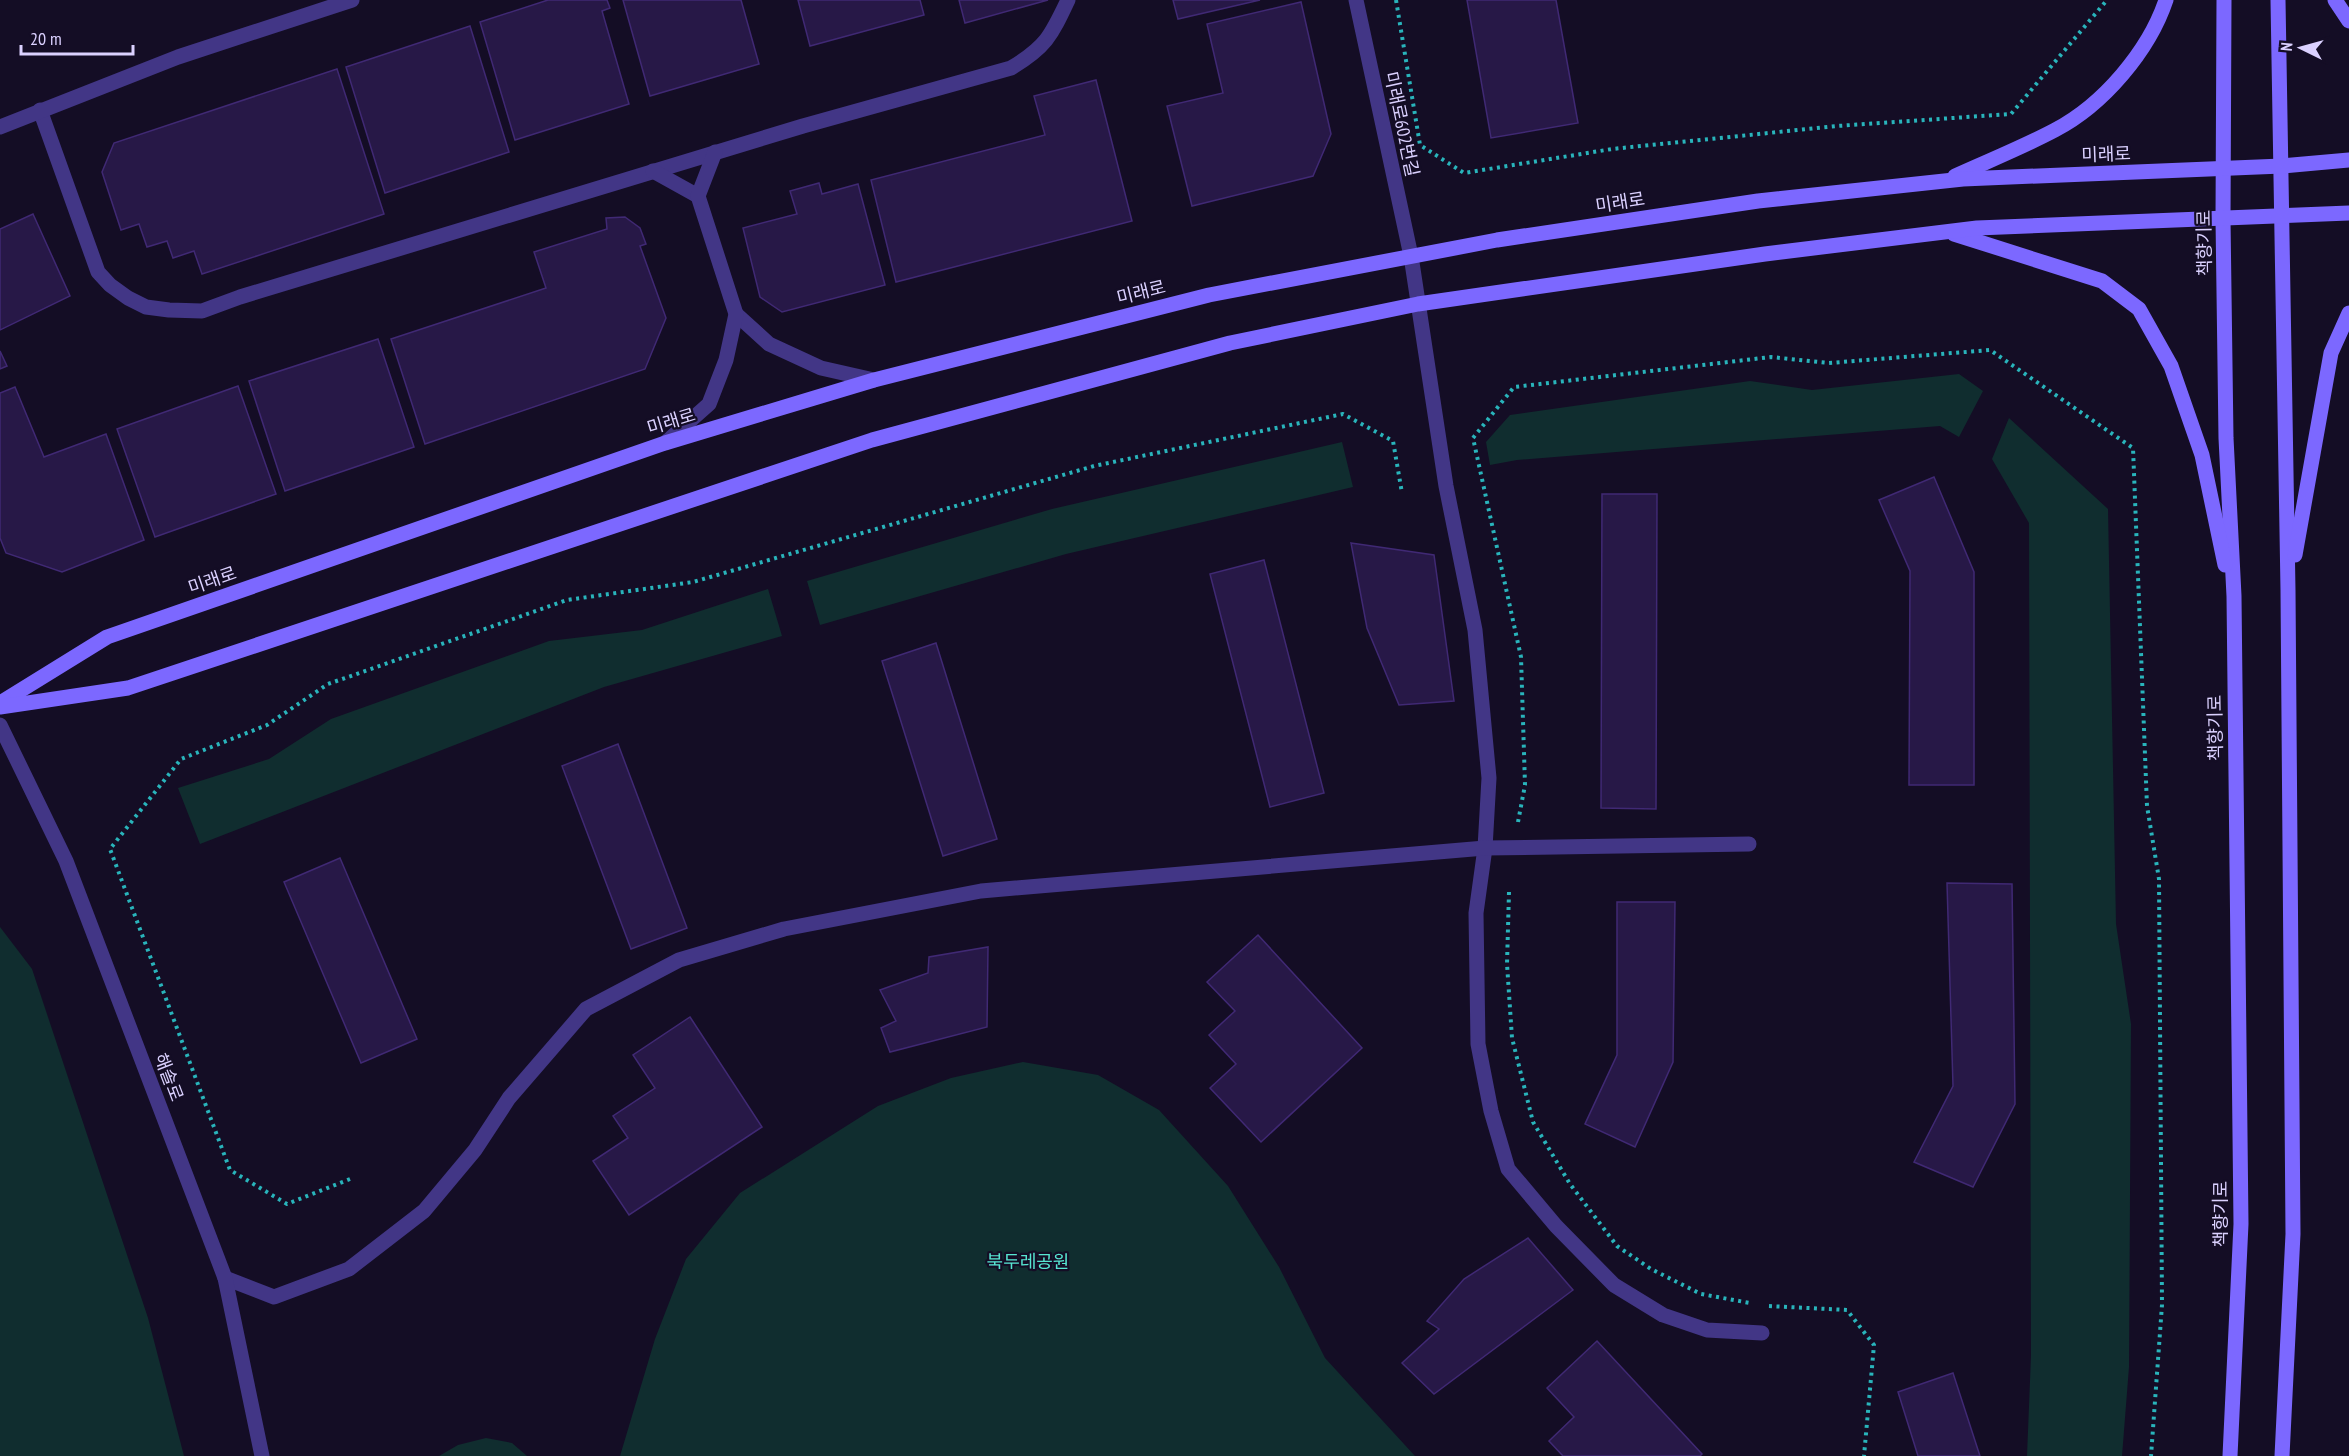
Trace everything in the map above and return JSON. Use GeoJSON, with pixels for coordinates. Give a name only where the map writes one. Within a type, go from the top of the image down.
{"type":"FeatureCollection","features":[{"type":"Feature","properties":{"kind":"street"},"geometry":{"type":"LineString","coordinates":[[0,128],[40,110],[178,57],[352,0]]}},
{"type":"Feature","properties":{"kind":"street"},"geometry":{"type":"LineString","coordinates":[[40,110],[98,272],[128,298],[146,307],[202,311],[222,306],[240,297],[715,152],[1011,68],[1037,52],[1056,27],[1068,0]]}},
{"type":"Feature","properties":{"kind":"street","name":"미래로602번길"},"geometry":{"type":"LineString","coordinates":[[1356,0],[1411,256],[1446,486],[1475,630],[1489,778],[1485,848],[1476,913],[1478,1044],[1491,1111],[1508,1169],[1556,1226],[1614,1285],[1663,1315],[1707,1330],[1762,1333]]}},
{"type":"Feature","properties":{"kind":"street"},"geometry":{"type":"LineString","coordinates":[[1946,181],[2057,129],[2093,103],[2142,51],[2166,0]]}},
{"type":"Feature","properties":{"kind":"street","name":"책향기로"},"geometry":{"type":"LineString","coordinates":[[2224,0],[2222,169],[2226,438],[2234,610],[2241,1224],[2230,1456]]}},
{"type":"Feature","properties":{"kind":"street"},"geometry":{"type":"LineString","coordinates":[[2278,0],[2288,590],[2293,1234],[2282,1456]]}},
{"type":"Feature","properties":{"kind":"street"},"geometry":{"type":"LineString","coordinates":[[2335,0],[2349,21]]}},
{"type":"Feature","properties":{"kind":"street"},"geometry":{"type":"LineString","coordinates":[[715,152],[698,196],[736,314],[769,344],[821,368],[874,380]]}},
{"type":"Feature","properties":{"kind":"street","name":"미래로"},"geometry":{"type":"LineString","coordinates":[[0,705],[107,637],[665,443],[874,380],[1209,295],[1411,256],[1758,201],[1946,181],[2282,166],[2349,160]]}},
{"type":"Feature","properties":{"kind":"street"},"geometry":{"type":"LineString","coordinates":[[653,171],[698,196]]}},
{"type":"Feature","properties":{"kind":"street","name":"미래로"},"geometry":{"type":"LineString","coordinates":[[0,705],[128,688],[872,440],[1230,343],[1418,304],[1765,254],[1977,228],[2349,213]]}},
{"type":"Feature","properties":{"kind":"street"},"geometry":{"type":"LineString","coordinates":[[1948,232],[2102,281],[2139,309],[2172,366],[2202,455],[2234,610]]}},
{"type":"Feature","properties":{"kind":"street"},"geometry":{"type":"LineString","coordinates":[[2288,590],[2331,353],[2349,312]]}},
{"type":"Feature","properties":{"kind":"street"},"geometry":{"type":"LineString","coordinates":[[665,443],[709,404],[726,360],[736,314]]}},
{"type":"Feature","properties":{"kind":"street","name":"해솔로"},"geometry":{"type":"LineString","coordinates":[[0,725],[66,861],[225,1278],[261,1456]]}},
{"type":"Feature","properties":{"kind":"street"},"geometry":{"type":"LineString","coordinates":[[225,1278],[274,1297],[349,1269],[423,1211],[475,1150],[509,1098],[586,1009],[679,960],[784,930],[981,891],[1485,848],[1749,844]]}},
{"type":"Feature","properties":{"kind":"path"},"geometry":{"type":"LineString","coordinates":[[1396,0],[1420,145],[1464,172],[1612,148],[1837,126],[2011,114],[2107,0]]}},
{"type":"Feature","properties":{"kind":"path"},"geometry":{"type":"LineString","coordinates":[[1753,1303],[1701,1294],[1651,1269],[1617,1246],[1570,1184],[1533,1122],[1512,1038],[1507,964],[1509,893],[1525,785],[1521,657],[1473,438],[1514,387],[1771,357],[1829,363],[1990,350],[2133,448],[2147,806],[2159,879],[2162,1305],[2151,1456]]}},
{"type":"Feature","properties":{"kind":"path"},"geometry":{"type":"LineString","coordinates":[[350,1179],[287,1204],[230,1170],[110,849],[181,759],[267,725],[328,684],[567,600],[693,582],[1094,466],[1343,414],[1393,441],[1402,493]]}},
{"type":"Feature","properties":{"kind":"path"},"geometry":{"type":"LineString","coordinates":[[1763,1305],[1847,1311],[1874,1345],[1864,1456]]}},
{"type":"Feature","properties":{"kind":"green space"},"geometry":{"type":"Polygon","coordinates":[[[1959,374],[1983,391],[1959,437],[1940,426],[1517,460],[1490,465],[1486,442],[1510,415],[1750,381],[1812,390],[1959,374]]]}},
{"type":"Feature","properties":{"kind":"green space"},"geometry":{"type":"Polygon","coordinates":[[[2009,418],[2108,509],[2116,924],[2131,1024],[2129,1367],[2122,1456],[2027,1456],[2031,1356],[2029,523],[1992,459],[2009,418]]]}},
{"type":"Feature","properties":{"kind":"green space"},"geometry":{"type":"Polygon","coordinates":[[[1342,442],[1353,487],[1066,554],[820,625],[807,581],[1052,509],[1342,442]]]}},
{"type":"Feature","properties":{"kind":"green space"},"geometry":{"type":"Polygon","coordinates":[[[768,589],[782,636],[604,687],[200,844],[178,788],[269,759],[331,719],[549,641],[642,630],[768,589]]]}},
{"type":"Feature","properties":{"kind":"green space"},"geometry":{"type":"Polygon","coordinates":[[[0,927],[32,969],[148,1318],[184,1456],[0,1456],[0,927]]]}},
{"type":"Feature","properties":{"kind":"green space","name":"북두레공원"},"geometry":{"type":"Polygon","coordinates":[[[1023,1062],[1098,1075],[1159,1110],[1228,1186],[1279,1267],[1325,1358],[1415,1456],[620,1456],[655,1339],[686,1259],[740,1193],[878,1106],[951,1078],[1023,1062]]]}},
{"type":"Feature","properties":{"kind":"green space"},"geometry":{"type":"Polygon","coordinates":[[[486,1438],[512,1443],[527,1456],[439,1456],[458,1445],[486,1438]]]}},
{"type":"Feature","properties":{"kind":"building"},"geometry":{"type":"Polygon","coordinates":[[[548,0],[607,0],[610,8],[602,11],[629,104],[515,140],[480,22],[548,0]]]}},
{"type":"Feature","properties":{"kind":"building"},"geometry":{"type":"Polygon","coordinates":[[[623,0],[741,0],[759,64],[650,96],[623,0]]]}},
{"type":"Feature","properties":{"kind":"building"},"geometry":{"type":"Polygon","coordinates":[[[798,0],[920,0],[924,15],[810,46],[798,0]]]}},
{"type":"Feature","properties":{"kind":"building"},"geometry":{"type":"Polygon","coordinates":[[[959,0],[1048,0],[965,23],[959,0]]]}},
{"type":"Feature","properties":{"kind":"building"},"geometry":{"type":"Polygon","coordinates":[[[1173,0],[1260,0],[1178,19],[1173,0]]]}},
{"type":"Feature","properties":{"kind":"building"},"geometry":{"type":"Polygon","coordinates":[[[1467,0],[1556,0],[1578,123],[1491,138],[1467,0]]]}},
{"type":"Feature","properties":{"kind":"building"},"geometry":{"type":"Polygon","coordinates":[[[1301,2],[1331,134],[1313,176],[1192,206],[1167,106],[1223,93],[1207,24],[1301,2]]]}},
{"type":"Feature","properties":{"kind":"building"},"geometry":{"type":"Polygon","coordinates":[[[470,26],[509,152],[385,193],[346,67],[470,26]]]}},
{"type":"Feature","properties":{"kind":"building"},"geometry":{"type":"Polygon","coordinates":[[[337,69],[384,214],[202,274],[194,251],[173,258],[167,241],[147,247],[139,224],[121,230],[102,172],[114,143],[337,69]]]}},
{"type":"Feature","properties":{"kind":"building"},"geometry":{"type":"Polygon","coordinates":[[[1096,80],[1132,221],[896,282],[871,180],[1045,135],[1034,96],[1096,80]]]}},
{"type":"Feature","properties":{"kind":"building"},"geometry":{"type":"Polygon","coordinates":[[[819,183],[822,194],[858,184],[885,285],[782,312],[760,297],[743,228],[797,214],[790,191],[819,183]]]}},
{"type":"Feature","properties":{"kind":"building"},"geometry":{"type":"Polygon","coordinates":[[[33,214],[70,296],[0,330],[0,229],[33,214]]]}},
{"type":"Feature","properties":{"kind":"building"},"geometry":{"type":"Polygon","coordinates":[[[625,217],[640,228],[646,244],[640,246],[666,318],[645,369],[425,444],[391,339],[546,288],[534,252],[607,229],[606,218],[625,217]]]}},
{"type":"Feature","properties":{"kind":"building"},"geometry":{"type":"Polygon","coordinates":[[[378,339],[414,447],[285,491],[249,381],[378,339]]]}},
{"type":"Feature","properties":{"kind":"building"},"geometry":{"type":"Polygon","coordinates":[[[0,351],[7,366],[0,369],[0,351]]]}},
{"type":"Feature","properties":{"kind":"building"},"geometry":{"type":"Polygon","coordinates":[[[238,386],[276,494],[155,537],[117,429],[238,386]]]}},
{"type":"Feature","properties":{"kind":"building"},"geometry":{"type":"Polygon","coordinates":[[[15,387],[44,457],[106,434],[144,540],[62,572],[6,553],[0,538],[0,393],[15,387]]]}},
{"type":"Feature","properties":{"kind":"building"},"geometry":{"type":"Polygon","coordinates":[[[1934,477],[1974,572],[1974,785],[1909,785],[1910,571],[1879,500],[1934,477]]]}},
{"type":"Feature","properties":{"kind":"building"},"geometry":{"type":"Polygon","coordinates":[[[1602,494],[1657,494],[1656,809],[1601,808],[1602,494]]]}},
{"type":"Feature","properties":{"kind":"building"},"geometry":{"type":"Polygon","coordinates":[[[1351,543],[1434,555],[1454,701],[1399,705],[1367,628],[1351,543]]]}},
{"type":"Feature","properties":{"kind":"building"},"geometry":{"type":"Polygon","coordinates":[[[1264,560],[1324,793],[1270,807],[1210,574],[1264,560]]]}},
{"type":"Feature","properties":{"kind":"building"},"geometry":{"type":"Polygon","coordinates":[[[936,643],[997,839],[943,856],[882,661],[936,643]]]}},
{"type":"Feature","properties":{"kind":"building"},"geometry":{"type":"Polygon","coordinates":[[[618,744],[687,928],[631,949],[562,766],[618,744]]]}},
{"type":"Feature","properties":{"kind":"building"},"geometry":{"type":"Polygon","coordinates":[[[340,858],[417,1039],[361,1063],[284,882],[340,858]]]}},
{"type":"Feature","properties":{"kind":"building"},"geometry":{"type":"Polygon","coordinates":[[[1947,883],[2012,884],[2015,1104],[1973,1187],[1914,1162],[1953,1086],[1947,883]]]}},
{"type":"Feature","properties":{"kind":"building"},"geometry":{"type":"Polygon","coordinates":[[[1617,902],[1675,902],[1673,1062],[1635,1147],[1585,1124],[1617,1055],[1617,902]]]}},
{"type":"Feature","properties":{"kind":"building"},"geometry":{"type":"Polygon","coordinates":[[[1258,935],[1362,1048],[1261,1142],[1210,1088],[1236,1064],[1209,1035],[1235,1011],[1207,982],[1258,935]]]}},
{"type":"Feature","properties":{"kind":"building"},"geometry":{"type":"Polygon","coordinates":[[[988,947],[987,1027],[890,1052],[881,1028],[896,1021],[880,990],[928,973],[929,957],[988,947]]]}},
{"type":"Feature","properties":{"kind":"building"},"geometry":{"type":"Polygon","coordinates":[[[690,1017],[762,1127],[629,1215],[593,1161],[628,1138],[613,1116],[655,1088],[633,1055],[690,1017]]]}},
{"type":"Feature","properties":{"kind":"building"},"geometry":{"type":"Polygon","coordinates":[[[1528,1238],[1573,1290],[1434,1394],[1402,1363],[1439,1329],[1427,1321],[1464,1279],[1528,1238]]]}},
{"type":"Feature","properties":{"kind":"building"},"geometry":{"type":"Polygon","coordinates":[[[1597,1341],[1702,1454],[1700,1456],[1563,1456],[1549,1441],[1574,1417],[1547,1388],[1597,1341]]]}},
{"type":"Feature","properties":{"kind":"building"},"geometry":{"type":"Polygon","coordinates":[[[1953,1373],[1980,1456],[1918,1456],[1898,1392],[1953,1373]]]}}]}
